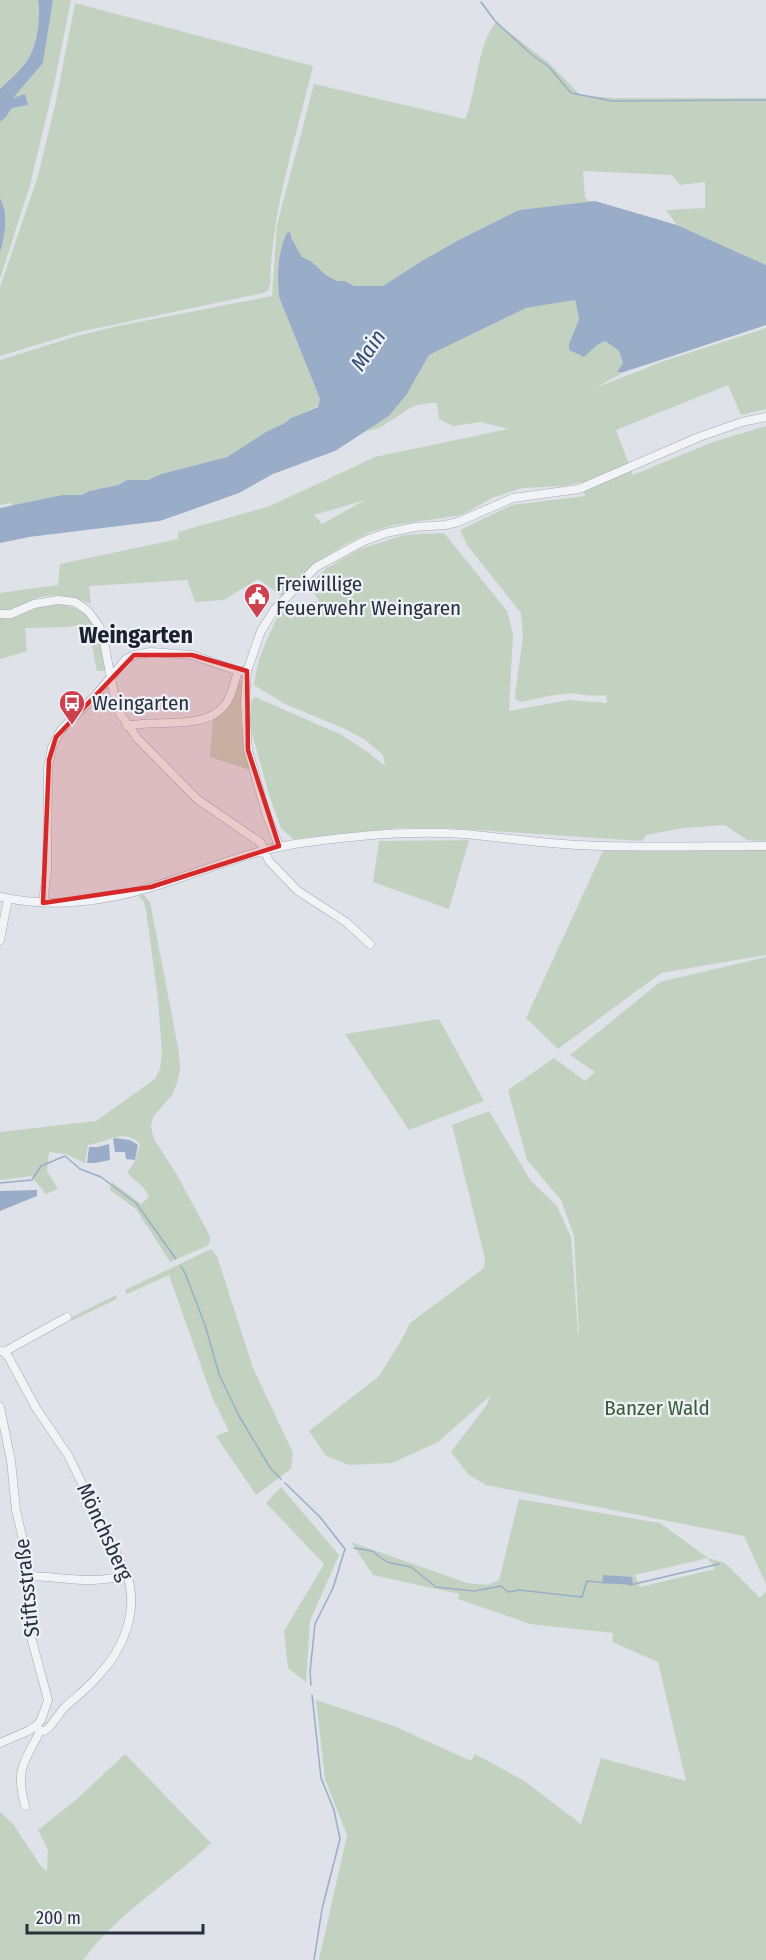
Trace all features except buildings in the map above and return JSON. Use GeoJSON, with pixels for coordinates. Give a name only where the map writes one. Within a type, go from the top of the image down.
{"type":"FeatureCollection","features":[{"type":"Feature","properties":{"kind":"street"},"geometry":{"type":"LineString","coordinates":[[279,846],[263,804],[248,750],[245,704],[248,671],[253,651],[275,609],[316,567],[364,541],[387,533],[458,522],[513,498],[579,489],[699,437],[742,422],[766,417]]}},
{"type":"Feature","properties":{"kind":"street"},"geometry":{"type":"LineString","coordinates":[[0,614],[16,613],[45,601],[65,600],[75,602],[88,611],[99,626],[117,709],[127,726],[197,799],[261,843],[274,869],[298,891],[346,922],[370,944]]}},
{"type":"Feature","properties":{"kind":"street"},"geometry":{"type":"LineString","coordinates":[[43,903],[47,871],[49,760],[56,738],[67,722],[95,696],[126,659],[134,655],[151,652],[192,654],[237,671],[248,671]]}},
{"type":"Feature","properties":{"kind":"street"},"geometry":{"type":"LineString","coordinates":[[127,726],[180,723],[214,714],[225,705],[237,671]]}},
{"type":"Feature","properties":{"kind":"street"},"geometry":{"type":"LineString","coordinates":[[0,940],[4,898],[43,903],[98,899],[151,887],[263,850],[319,841],[426,833],[607,846],[766,846]]}},
{"type":"Feature","properties":{"kind":"street"},"geometry":{"type":"LineString","coordinates":[[2,1351],[67,1317]]}},
{"type":"Feature","properties":{"kind":"street","name":"Mönchsberg"},"geometry":{"type":"LineString","coordinates":[[2,1351],[36,1408],[68,1455],[127,1575],[131,1588],[130,1617],[126,1631],[101,1674],[62,1710],[48,1729],[44,1731],[38,1728]]}},
{"type":"Feature","properties":{"kind":"street","name":"Stiftsstraße"},"geometry":{"type":"LineString","coordinates":[[0,1407],[29,1576],[28,1619],[48,1700],[20,1774],[20,1786],[25,1806]]}},
{"type":"Feature","properties":{"kind":"street"},"geometry":{"type":"LineString","coordinates":[[29,1576],[91,1581],[127,1575]]}},
{"type":"Feature","properties":{"kind":"street"},"geometry":{"type":"LineString","coordinates":[[0,1743],[38,1728]]}},
{"type":"Feature","properties":{"kind":"highlighted area"},"geometry":{"type":"Polygon","coordinates":[[[134,655],[192,655],[247,671],[248,750],[279,846],[151,887],[43,903],[49,760],[56,737],[134,655]]]}},
{"type":"Feature","properties":{"kind":"green space"},"geometry":{"type":"Polygon","coordinates":[[[0,0],[38,0],[39,15],[36,40],[27,61],[0,89],[0,0]]]}},
{"type":"Feature","properties":{"kind":"green space"},"geometry":{"type":"Polygon","coordinates":[[[53,0],[71,0],[30,185],[0,279],[0,255],[5,219],[0,198],[0,122],[12,108],[28,105],[12,99],[43,63],[53,0]]]}},
{"type":"Feature","properties":{"kind":"green space"},"geometry":{"type":"Polygon","coordinates":[[[75,3],[313,66],[280,201],[270,284],[268,290],[263,293],[79,332],[0,356],[0,287],[38,176],[56,101],[75,3]]]}},
{"type":"Feature","properties":{"kind":"green space"},"geometry":{"type":"Polygon","coordinates":[[[496,22],[550,64],[580,95],[612,98],[766,98],[766,265],[677,225],[666,210],[705,208],[705,182],[680,185],[672,175],[583,171],[585,198],[591,202],[519,210],[383,286],[354,286],[326,275],[312,262],[302,257],[290,232],[285,238],[280,253],[279,297],[320,399],[318,406],[291,418],[227,457],[161,474],[148,480],[127,480],[118,485],[89,491],[82,495],[62,495],[11,506],[12,503],[0,505],[0,360],[118,326],[272,296],[277,225],[314,84],[465,119],[485,43],[496,22]]]}},
{"type":"Feature","properties":{"kind":"green space"},"geometry":{"type":"Polygon","coordinates":[[[575,300],[579,319],[569,344],[584,357],[605,341],[619,351],[623,363],[618,372],[624,372],[595,388],[664,361],[766,328],[766,409],[741,415],[728,385],[616,430],[633,475],[710,443],[766,426],[766,841],[747,840],[725,825],[683,828],[646,835],[642,841],[447,828],[396,828],[293,839],[281,828],[269,795],[250,726],[251,701],[255,697],[342,735],[385,766],[383,755],[364,739],[285,704],[254,685],[261,656],[281,610],[291,619],[319,600],[307,586],[327,568],[360,549],[404,535],[444,533],[507,611],[513,634],[509,711],[569,700],[607,703],[606,695],[568,694],[521,702],[516,700],[523,636],[521,613],[467,545],[460,530],[512,505],[585,496],[582,482],[565,486],[522,488],[492,498],[462,515],[394,525],[371,532],[318,561],[282,596],[258,579],[224,600],[195,602],[187,580],[89,586],[91,604],[53,595],[0,610],[0,593],[58,585],[60,564],[178,539],[178,532],[270,506],[375,457],[508,429],[481,422],[453,426],[439,419],[437,403],[427,403],[408,409],[380,427],[365,431],[389,416],[407,394],[429,355],[526,308],[575,300]],[[365,500],[314,515],[322,524],[365,500]]]}},
{"type":"Feature","properties":{"kind":"green space"},"geometry":{"type":"Polygon","coordinates":[[[58,604],[82,612],[95,626],[106,671],[97,671],[90,636],[81,624],[69,627],[25,628],[27,651],[0,659],[0,618],[9,619],[43,606],[58,604]]]}},
{"type":"Feature","properties":{"kind":"green space"},"geometry":{"type":"Polygon","coordinates":[[[239,679],[242,682],[243,738],[250,770],[210,757],[213,718],[239,679]]]}},
{"type":"Feature","properties":{"kind":"green space"},"geometry":{"type":"Polygon","coordinates":[[[469,840],[449,909],[373,882],[379,841],[469,840]]]}},
{"type":"Feature","properties":{"kind":"green space"},"geometry":{"type":"Polygon","coordinates":[[[766,849],[766,955],[661,973],[558,1049],[526,1018],[603,851],[766,849]]]}},
{"type":"Feature","properties":{"kind":"green space"},"geometry":{"type":"Polygon","coordinates":[[[143,894],[150,902],[179,1052],[180,1070],[172,1095],[153,1117],[151,1127],[154,1139],[177,1175],[210,1236],[207,1246],[170,1262],[136,1209],[110,1190],[112,1182],[141,1204],[149,1197],[143,1187],[127,1173],[135,1161],[140,1144],[134,1139],[121,1136],[88,1145],[85,1163],[65,1154],[49,1152],[47,1171],[58,1189],[46,1194],[31,1176],[0,1180],[0,1132],[96,1121],[155,1079],[160,1069],[162,1053],[158,999],[146,910],[139,896],[143,894]]]}},
{"type":"Feature","properties":{"kind":"green space","name":"Banzer Wald"},"geometry":{"type":"Polygon","coordinates":[[[766,957],[766,1584],[744,1536],[486,1485],[468,1474],[451,1452],[488,1403],[490,1396],[438,1442],[392,1463],[349,1465],[326,1456],[309,1431],[379,1376],[410,1323],[484,1268],[485,1259],[452,1125],[489,1111],[531,1181],[557,1206],[571,1237],[579,1333],[574,1236],[561,1200],[527,1160],[508,1090],[554,1058],[585,1081],[595,1072],[570,1055],[660,982],[766,957]]]}},
{"type":"Feature","properties":{"kind":"green space"},"geometry":{"type":"Polygon","coordinates":[[[439,1019],[484,1101],[409,1130],[345,1034],[439,1019]]]}},
{"type":"Feature","properties":{"kind":"green space"},"geometry":{"type":"Polygon","coordinates":[[[211,1249],[217,1256],[253,1368],[293,1453],[291,1469],[256,1495],[216,1436],[229,1431],[212,1397],[169,1275],[127,1294],[125,1290],[211,1249]]]}},
{"type":"Feature","properties":{"kind":"green space"},"geometry":{"type":"Polygon","coordinates":[[[116,1295],[117,1299],[71,1321],[72,1317],[116,1295]]]}},
{"type":"Feature","properties":{"kind":"green space"},"geometry":{"type":"Polygon","coordinates":[[[281,1487],[339,1555],[310,1621],[306,1682],[288,1668],[284,1631],[324,1564],[266,1503],[281,1487]]]}},
{"type":"Feature","properties":{"kind":"green space"},"geometry":{"type":"Polygon","coordinates":[[[519,1499],[660,1523],[708,1558],[725,1563],[760,1598],[766,1591],[766,1960],[319,1960],[347,1835],[325,1779],[316,1700],[394,1726],[471,1761],[475,1754],[523,1780],[581,1824],[601,1758],[686,1781],[658,1662],[612,1642],[613,1633],[530,1624],[458,1599],[459,1594],[373,1575],[351,1542],[467,1583],[488,1585],[499,1580],[519,1499]],[[708,1558],[635,1575],[640,1587],[715,1569],[708,1558]]]}},
{"type":"Feature","properties":{"kind":"green space"},"geometry":{"type":"Polygon","coordinates":[[[125,1754],[211,1843],[128,1913],[83,1960],[0,1960],[0,1812],[13,1824],[41,1866],[47,1871],[48,1850],[38,1830],[77,1799],[125,1754]]]}},
{"type":"Feature","properties":{"kind":"water"},"geometry":{"type":"Polygon","coordinates":[[[38,0],[53,0],[43,63],[13,98],[25,94],[28,105],[12,108],[0,122],[0,89],[27,61],[33,48],[39,15],[38,0]]]}},
{"type":"Feature","properties":{"kind":"water"},"geometry":{"type":"Polygon","coordinates":[[[0,198],[3,204],[5,232],[0,253],[0,198]]]}},
{"type":"Feature","properties":{"kind":"water","name":"Main"},"geometry":{"type":"Polygon","coordinates":[[[595,201],[677,225],[766,265],[766,325],[624,372],[617,372],[623,363],[619,351],[605,341],[584,357],[569,350],[569,344],[579,319],[575,300],[526,308],[429,355],[407,394],[389,416],[335,451],[273,474],[239,493],[160,521],[29,537],[0,543],[0,508],[62,495],[82,495],[89,491],[118,485],[127,480],[148,480],[161,474],[227,457],[291,418],[318,407],[320,399],[279,297],[278,264],[287,233],[290,232],[302,257],[312,262],[326,275],[354,286],[383,286],[457,241],[519,210],[595,201]]]}},
{"type":"Feature","properties":{"kind":"water"},"geometry":{"type":"Polygon","coordinates":[[[113,1139],[130,1140],[138,1145],[135,1160],[126,1159],[125,1152],[115,1152],[113,1139]]]}},
{"type":"Feature","properties":{"kind":"water"},"geometry":{"type":"Polygon","coordinates":[[[109,1144],[110,1160],[87,1163],[89,1147],[109,1144]]]}},
{"type":"Feature","properties":{"kind":"water"},"geometry":{"type":"Polygon","coordinates":[[[37,1190],[37,1196],[0,1211],[0,1191],[37,1190]]]}},
{"type":"Feature","properties":{"kind":"water"},"geometry":{"type":"Polygon","coordinates":[[[603,1575],[632,1577],[633,1585],[602,1583],[603,1575]]]}},
{"type":"Feature","properties":{"kind":"waterway"},"geometry":{"type":"LineString","coordinates":[[481,2],[495,21],[549,67],[571,93],[612,101],[766,100]]}},
{"type":"Feature","properties":{"kind":"waterway"},"geometry":{"type":"LineString","coordinates":[[0,1183],[32,1180],[41,1166],[65,1156],[80,1169],[101,1177],[136,1203],[176,1259]]}},
{"type":"Feature","properties":{"kind":"waterway"},"geometry":{"type":"LineString","coordinates":[[181,1266],[205,1325],[219,1374],[239,1416],[271,1469],[281,1479]]}},
{"type":"Feature","properties":{"kind":"waterway"},"geometry":{"type":"LineString","coordinates":[[285,1483],[320,1517],[345,1549],[333,1588],[315,1624],[310,1672],[311,1685]]}},
{"type":"Feature","properties":{"kind":"waterway"},"geometry":{"type":"LineString","coordinates":[[354,1548],[372,1551],[387,1562],[411,1567],[436,1587],[474,1591],[501,1586],[508,1592],[519,1590],[582,1597],[587,1581],[607,1583]]}},
{"type":"Feature","properties":{"kind":"waterway"},"geometry":{"type":"LineString","coordinates":[[630,1585],[719,1564]]}},
{"type":"Feature","properties":{"kind":"waterway"},"geometry":{"type":"LineString","coordinates":[[312,1695],[321,1778],[334,1810],[340,1839],[322,1909],[314,1960]]}},
{"type":"Feature","properties":{"kind":"place","name":"Freiwillige Feuerwehr Weingaren"},"geometry":{"type":"Point","coordinates":[257,619]}},
{"type":"Feature","properties":{"kind":"place","name":"Weingarten"},"geometry":{"type":"Point","coordinates":[72,726]}},
{"type":"Feature","properties":{"kind":"district","name":"Weingarten"},"geometry":{"type":"Point","coordinates":[136,635]}}]}
